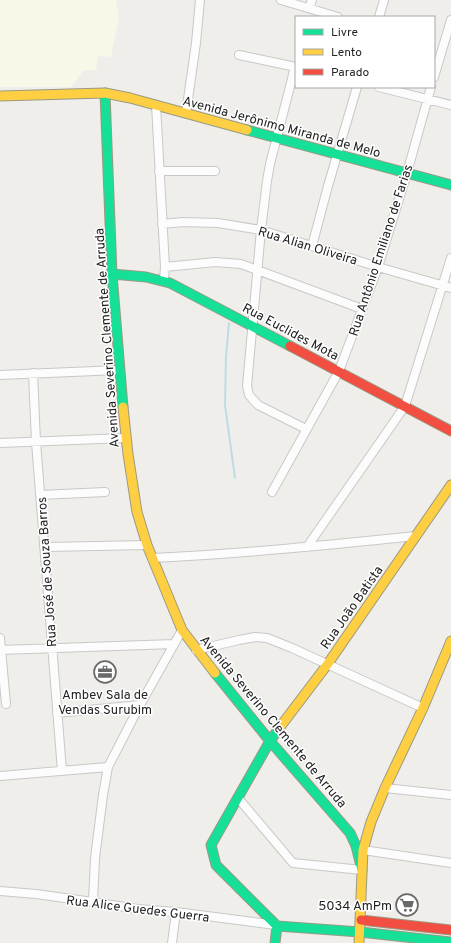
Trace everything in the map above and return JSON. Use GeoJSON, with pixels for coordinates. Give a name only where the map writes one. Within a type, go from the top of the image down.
{"type":"FeatureCollection","features":[{"type":"Feature","properties":{"kind":"main road","name":"Avenida Jerônimo Miranda de Melo"},"geometry":{"type":"LineString","coordinates":[[0,96],[76,92],[105,93],[156,105],[451,185]]}},
{"type":"Feature","properties":{"kind":"main road","name":"Avenida Severino Clemente de Arruda"},"geometry":{"type":"LineString","coordinates":[[105,93],[112,274],[125,438],[137,512],[147,545],[182,630],[196,650],[270,741],[325,802],[350,833],[356,846],[362,870]]}},
{"type":"Feature","properties":{"kind":"main road","name":"Rua Euclides Mota"},"geometry":{"type":"LineString","coordinates":[[112,274],[142,275],[164,280],[451,431]]}},
{"type":"Feature","properties":{"kind":"main road","name":"Rua João Batista"},"geometry":{"type":"LineString","coordinates":[[277,926],[216,865],[211,845],[270,741],[327,665],[451,485]]}},
{"type":"Feature","properties":{"kind":"main road"},"geometry":{"type":"LineString","coordinates":[[359,943],[363,850],[371,822],[385,788],[423,708],[451,640]]}},
{"type":"Feature","properties":{"kind":"main road"},"geometry":{"type":"LineString","coordinates":[[361,920],[451,930]]}},
{"type":"Feature","properties":{"kind":"main road"},"geometry":{"type":"LineString","coordinates":[[275,943],[277,926],[360,932],[430,942],[451,942]]}},
{"type":"Feature","properties":{"kind":"street"},"geometry":{"type":"LineString","coordinates":[[186,113],[196,43],[200,0]]}},
{"type":"Feature","properties":{"kind":"street"},"geometry":{"type":"LineString","coordinates":[[281,0],[311,4],[336,16]]}},
{"type":"Feature","properties":{"kind":"street"},"geometry":{"type":"LineString","coordinates":[[379,16],[384,0]]}},
{"type":"Feature","properties":{"kind":"street"},"geometry":{"type":"LineString","coordinates":[[435,74],[450,25]]}},
{"type":"Feature","properties":{"kind":"street"},"geometry":{"type":"LineString","coordinates":[[239,55],[295,67],[270,164],[261,230],[247,386],[249,395],[258,405],[306,430]]}},
{"type":"Feature","properties":{"kind":"street"},"geometry":{"type":"LineString","coordinates":[[312,246],[357,88]]}},
{"type":"Feature","properties":{"kind":"street"},"geometry":{"type":"LineString","coordinates":[[383,88],[428,100],[451,104]]}},
{"type":"Feature","properties":{"kind":"street","name":"Rua Antônio Emiliano de Farias"},"geometry":{"type":"LineString","coordinates":[[272,492],[339,371],[378,267],[407,173],[431,88]]}},
{"type":"Feature","properties":{"kind":"street"},"geometry":{"type":"LineString","coordinates":[[156,105],[165,267],[164,280]]}},
{"type":"Feature","properties":{"kind":"street"},"geometry":{"type":"LineString","coordinates":[[159,171],[215,171]]}},
{"type":"Feature","properties":{"kind":"street","name":"Rua Alian Oliveira"},"geometry":{"type":"LineString","coordinates":[[162,224],[183,222],[218,222],[261,230],[378,267],[451,288]]}},
{"type":"Feature","properties":{"kind":"street"},"geometry":{"type":"LineString","coordinates":[[307,547],[405,406],[451,258]]}},
{"type":"Feature","properties":{"kind":"street"},"geometry":{"type":"LineString","coordinates":[[165,267],[200,263],[241,264],[362,309]]}},
{"type":"Feature","properties":{"kind":"street"},"geometry":{"type":"LineString","coordinates":[[0,375],[119,370]]}},
{"type":"Feature","properties":{"kind":"street","name":"Rua José de Souza Barros"},"geometry":{"type":"LineString","coordinates":[[33,373],[36,442],[62,771]]}},
{"type":"Feature","properties":{"kind":"street"},"geometry":{"type":"LineString","coordinates":[[0,443],[125,438]]}},
{"type":"Feature","properties":{"kind":"street"},"geometry":{"type":"LineString","coordinates":[[40,495],[105,492]]}},
{"type":"Feature","properties":{"kind":"street"},"geometry":{"type":"LineString","coordinates":[[152,558],[307,547],[416,536]]}},
{"type":"Feature","properties":{"kind":"street"},"geometry":{"type":"LineString","coordinates":[[44,546],[147,545]]}},
{"type":"Feature","properties":{"kind":"street"},"geometry":{"type":"LineString","coordinates":[[93,902],[95,858],[108,767],[140,705],[182,630]]}},
{"type":"Feature","properties":{"kind":"street"},"geometry":{"type":"LineString","coordinates":[[0,638],[6,704]]}},
{"type":"Feature","properties":{"kind":"street"},"geometry":{"type":"LineString","coordinates":[[196,650],[247,638],[267,638],[423,708]]}},
{"type":"Feature","properties":{"kind":"street"},"geometry":{"type":"LineString","coordinates":[[0,650],[174,644]]}},
{"type":"Feature","properties":{"kind":"street"},"geometry":{"type":"LineString","coordinates":[[57,713],[140,705]]}},
{"type":"Feature","properties":{"kind":"street"},"geometry":{"type":"LineString","coordinates":[[0,776],[108,767]]}},
{"type":"Feature","properties":{"kind":"street"},"geometry":{"type":"LineString","coordinates":[[385,788],[451,795]]}},
{"type":"Feature","properties":{"kind":"street"},"geometry":{"type":"LineString","coordinates":[[238,798],[293,863],[362,870]]}},
{"type":"Feature","properties":{"kind":"street"},"geometry":{"type":"LineString","coordinates":[[363,850],[451,863]]}},
{"type":"Feature","properties":{"kind":"street","name":"Rua Alice Guedes Guerra"},"geometry":{"type":"LineString","coordinates":[[0,891],[36,894],[138,909],[176,912],[277,926]]}},
{"type":"Feature","properties":{"kind":"street"},"geometry":{"type":"LineString","coordinates":[[172,943],[176,912]]}},
{"type":"Feature","properties":{"kind":"street"},"geometry":{"type":"LineString","coordinates":[[430,942],[431,928]]}},
{"type":"Feature","properties":{"kind":"shaded area"},"geometry":{"type":"Polygon","coordinates":[[[0,0],[116,0],[119,18],[111,57],[98,56],[96,70],[84,70],[71,87],[0,87],[0,0]]]}},
{"type":"Feature","properties":{"kind":"waterway"},"geometry":{"type":"LineString","coordinates":[[229,323],[226,357],[225,405],[235,478]]}},
{"type":"Feature","properties":{"kind":"traffic: fast"},"geometry":{"type":"LineString","coordinates":[[105,93],[112,274],[123,407]]}},
{"type":"Feature","properties":{"kind":"traffic: fast"},"geometry":{"type":"LineString","coordinates":[[247,130],[451,185]]}},
{"type":"Feature","properties":{"kind":"traffic: fast"},"geometry":{"type":"LineString","coordinates":[[112,274],[146,277],[170,283],[290,346]]}},
{"type":"Feature","properties":{"kind":"traffic: fast"},"geometry":{"type":"LineString","coordinates":[[215,673],[270,741],[350,833],[356,846],[362,870]]}},
{"type":"Feature","properties":{"kind":"traffic: fast"},"geometry":{"type":"LineString","coordinates":[[280,727],[270,741],[211,845],[216,865],[277,926],[360,932],[451,942]]}},
{"type":"Feature","properties":{"kind":"traffic: fast"},"geometry":{"type":"LineString","coordinates":[[275,943],[277,926]]}},
{"type":"Feature","properties":{"kind":"traffic: slow"},"geometry":{"type":"LineString","coordinates":[[0,96],[105,93],[130,98],[247,130]]}},
{"type":"Feature","properties":{"kind":"traffic: slow"},"geometry":{"type":"LineString","coordinates":[[123,407],[128,454],[137,512],[147,545],[182,630],[215,673]]}},
{"type":"Feature","properties":{"kind":"traffic: slow"},"geometry":{"type":"LineString","coordinates":[[280,727],[327,665],[451,485]]}},
{"type":"Feature","properties":{"kind":"traffic: slow"},"geometry":{"type":"LineString","coordinates":[[359,943],[363,850],[371,822],[385,788],[423,708],[451,641]]}},
{"type":"Feature","properties":{"kind":"traffic: jam"},"geometry":{"type":"LineString","coordinates":[[290,346],[451,431]]}},
{"type":"Feature","properties":{"kind":"traffic: jam"},"geometry":{"type":"LineString","coordinates":[[361,920],[451,930]]}},
{"type":"Feature","properties":{"kind":"place","name":"Ambev Sala de Vendas Surubim"},"geometry":{"type":"Point","coordinates":[105,672]}},
{"type":"Feature","properties":{"kind":"place","name":"5034 AmPm"},"geometry":{"type":"Point","coordinates":[407,905]}}]}
